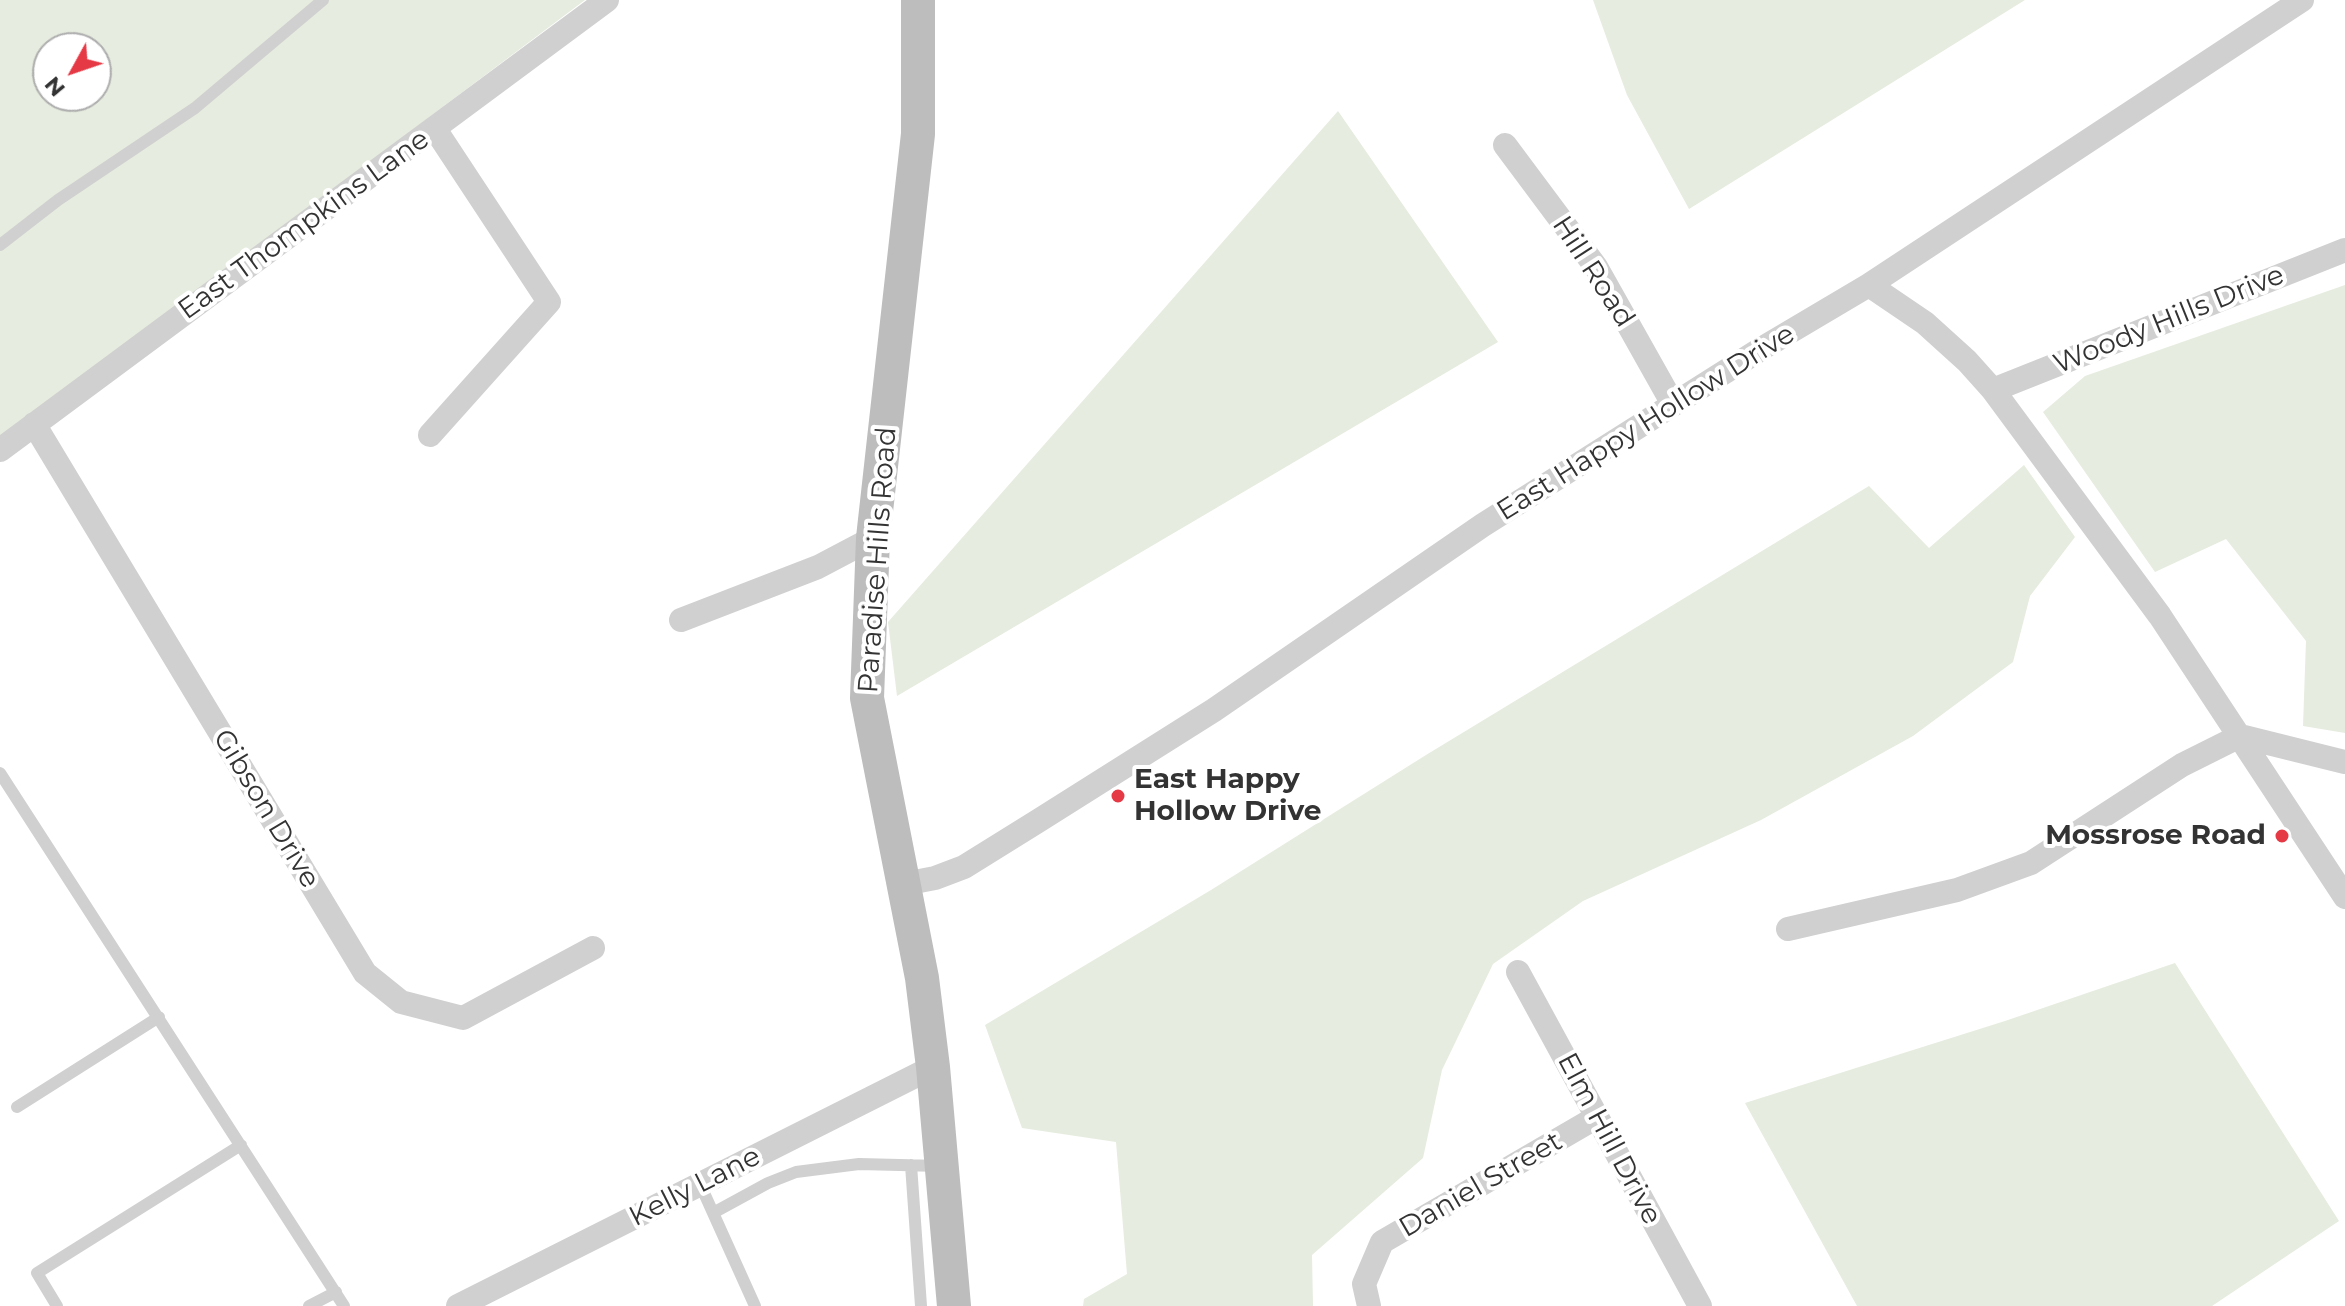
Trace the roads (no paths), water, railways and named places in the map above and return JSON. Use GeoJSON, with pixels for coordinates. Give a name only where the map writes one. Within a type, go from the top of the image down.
{"type":"FeatureCollection","features":[{"type":"Feature","properties":{"kind":"street","name":"East Thompkins Lane"},"geometry":{"type":"LineString","coordinates":[[0,450],[607,0]]}},
{"type":"Feature","properties":{"kind":"street","name":"Paradise Hills Road"},"geometry":{"type":"LineString","coordinates":[[918,0],[918,134],[873,538],[867,698],[922,978],[933,1067],[926,1166],[932,1241],[954,1306]]}},
{"type":"Feature","properties":{"kind":"street","name":"East Happy Hollow Drive"},"geometry":{"type":"LineString","coordinates":[[904,884],[935,878],[964,867],[1214,710],[1483,525],[1673,404],[1869,285],[2302,0]]}},
{"type":"Feature","properties":{"kind":"street"},"geometry":{"type":"LineString","coordinates":[[430,435],[549,302],[435,129]]}},
{"type":"Feature","properties":{"kind":"street","name":"Hill Road"},"geometry":{"type":"LineString","coordinates":[[1505,145],[1596,267],[1673,404]]}},
{"type":"Feature","properties":{"kind":"street","name":"Woody Hills Drive"},"geometry":{"type":"LineString","coordinates":[[1993,390],[2345,250]]}},
{"type":"Feature","properties":{"kind":"street"},"geometry":{"type":"LineString","coordinates":[[1869,285],[1925,323],[1967,361],[1993,390],[2160,616],[2345,897]]}},
{"type":"Feature","properties":{"kind":"street","name":"Gibson Drive"},"geometry":{"type":"LineString","coordinates":[[34,424],[365,973],[401,1002],[463,1018],[593,948]]}},
{"type":"Feature","properties":{"kind":"street"},"geometry":{"type":"LineString","coordinates":[[681,620],[818,567],[873,538]]}},
{"type":"Feature","properties":{"kind":"street"},"geometry":{"type":"LineString","coordinates":[[1788,929],[1957,890],[2031,863],[2182,765],[2240,736],[2345,762]]}},
{"type":"Feature","properties":{"kind":"street","name":"Elm Hill Drive"},"geometry":{"type":"LineString","coordinates":[[1518,972],[1700,1306]]}},
{"type":"Feature","properties":{"kind":"street","name":"Kelly Lane"},"geometry":{"type":"LineString","coordinates":[[458,1306],[933,1067]]}},
{"type":"Feature","properties":{"kind":"street","name":"Daniel Street"},"geometry":{"type":"LineString","coordinates":[[1369,1306],[1364,1284],[1382,1242],[1597,1117]]}},
{"type":"Feature","properties":{"kind":"lane"},"geometry":{"type":"LineString","coordinates":[[0,245],[58,200],[195,108],[323,0]]}},
{"type":"Feature","properties":{"kind":"lane"},"geometry":{"type":"LineString","coordinates":[[0,773],[344,1306]]}},
{"type":"Feature","properties":{"kind":"lane"},"geometry":{"type":"LineString","coordinates":[[17,1107],[159,1017]]}},
{"type":"Feature","properties":{"kind":"lane"},"geometry":{"type":"LineString","coordinates":[[57,1306],[37,1273],[241,1145]]}},
{"type":"Feature","properties":{"kind":"lane"},"geometry":{"type":"LineString","coordinates":[[713,1213],[768,1183],[796,1172],[859,1164],[926,1166]]}},
{"type":"Feature","properties":{"kind":"lane"},"geometry":{"type":"LineString","coordinates":[[700,1184],[755,1306]]}},
{"type":"Feature","properties":{"kind":"lane"},"geometry":{"type":"LineString","coordinates":[[921,1306],[932,1241]]}},
{"type":"Feature","properties":{"kind":"lane"},"geometry":{"type":"LineString","coordinates":[[309,1306],[336,1292]]}},
{"type":"Feature","properties":{"kind":"place","name":"East Happy Hollow Drive"},"geometry":{"type":"Point","coordinates":[1118,796]}},
{"type":"Feature","properties":{"kind":"place","name":"Mossrose Road"},"geometry":{"type":"Point","coordinates":[2282,836]}}]}
